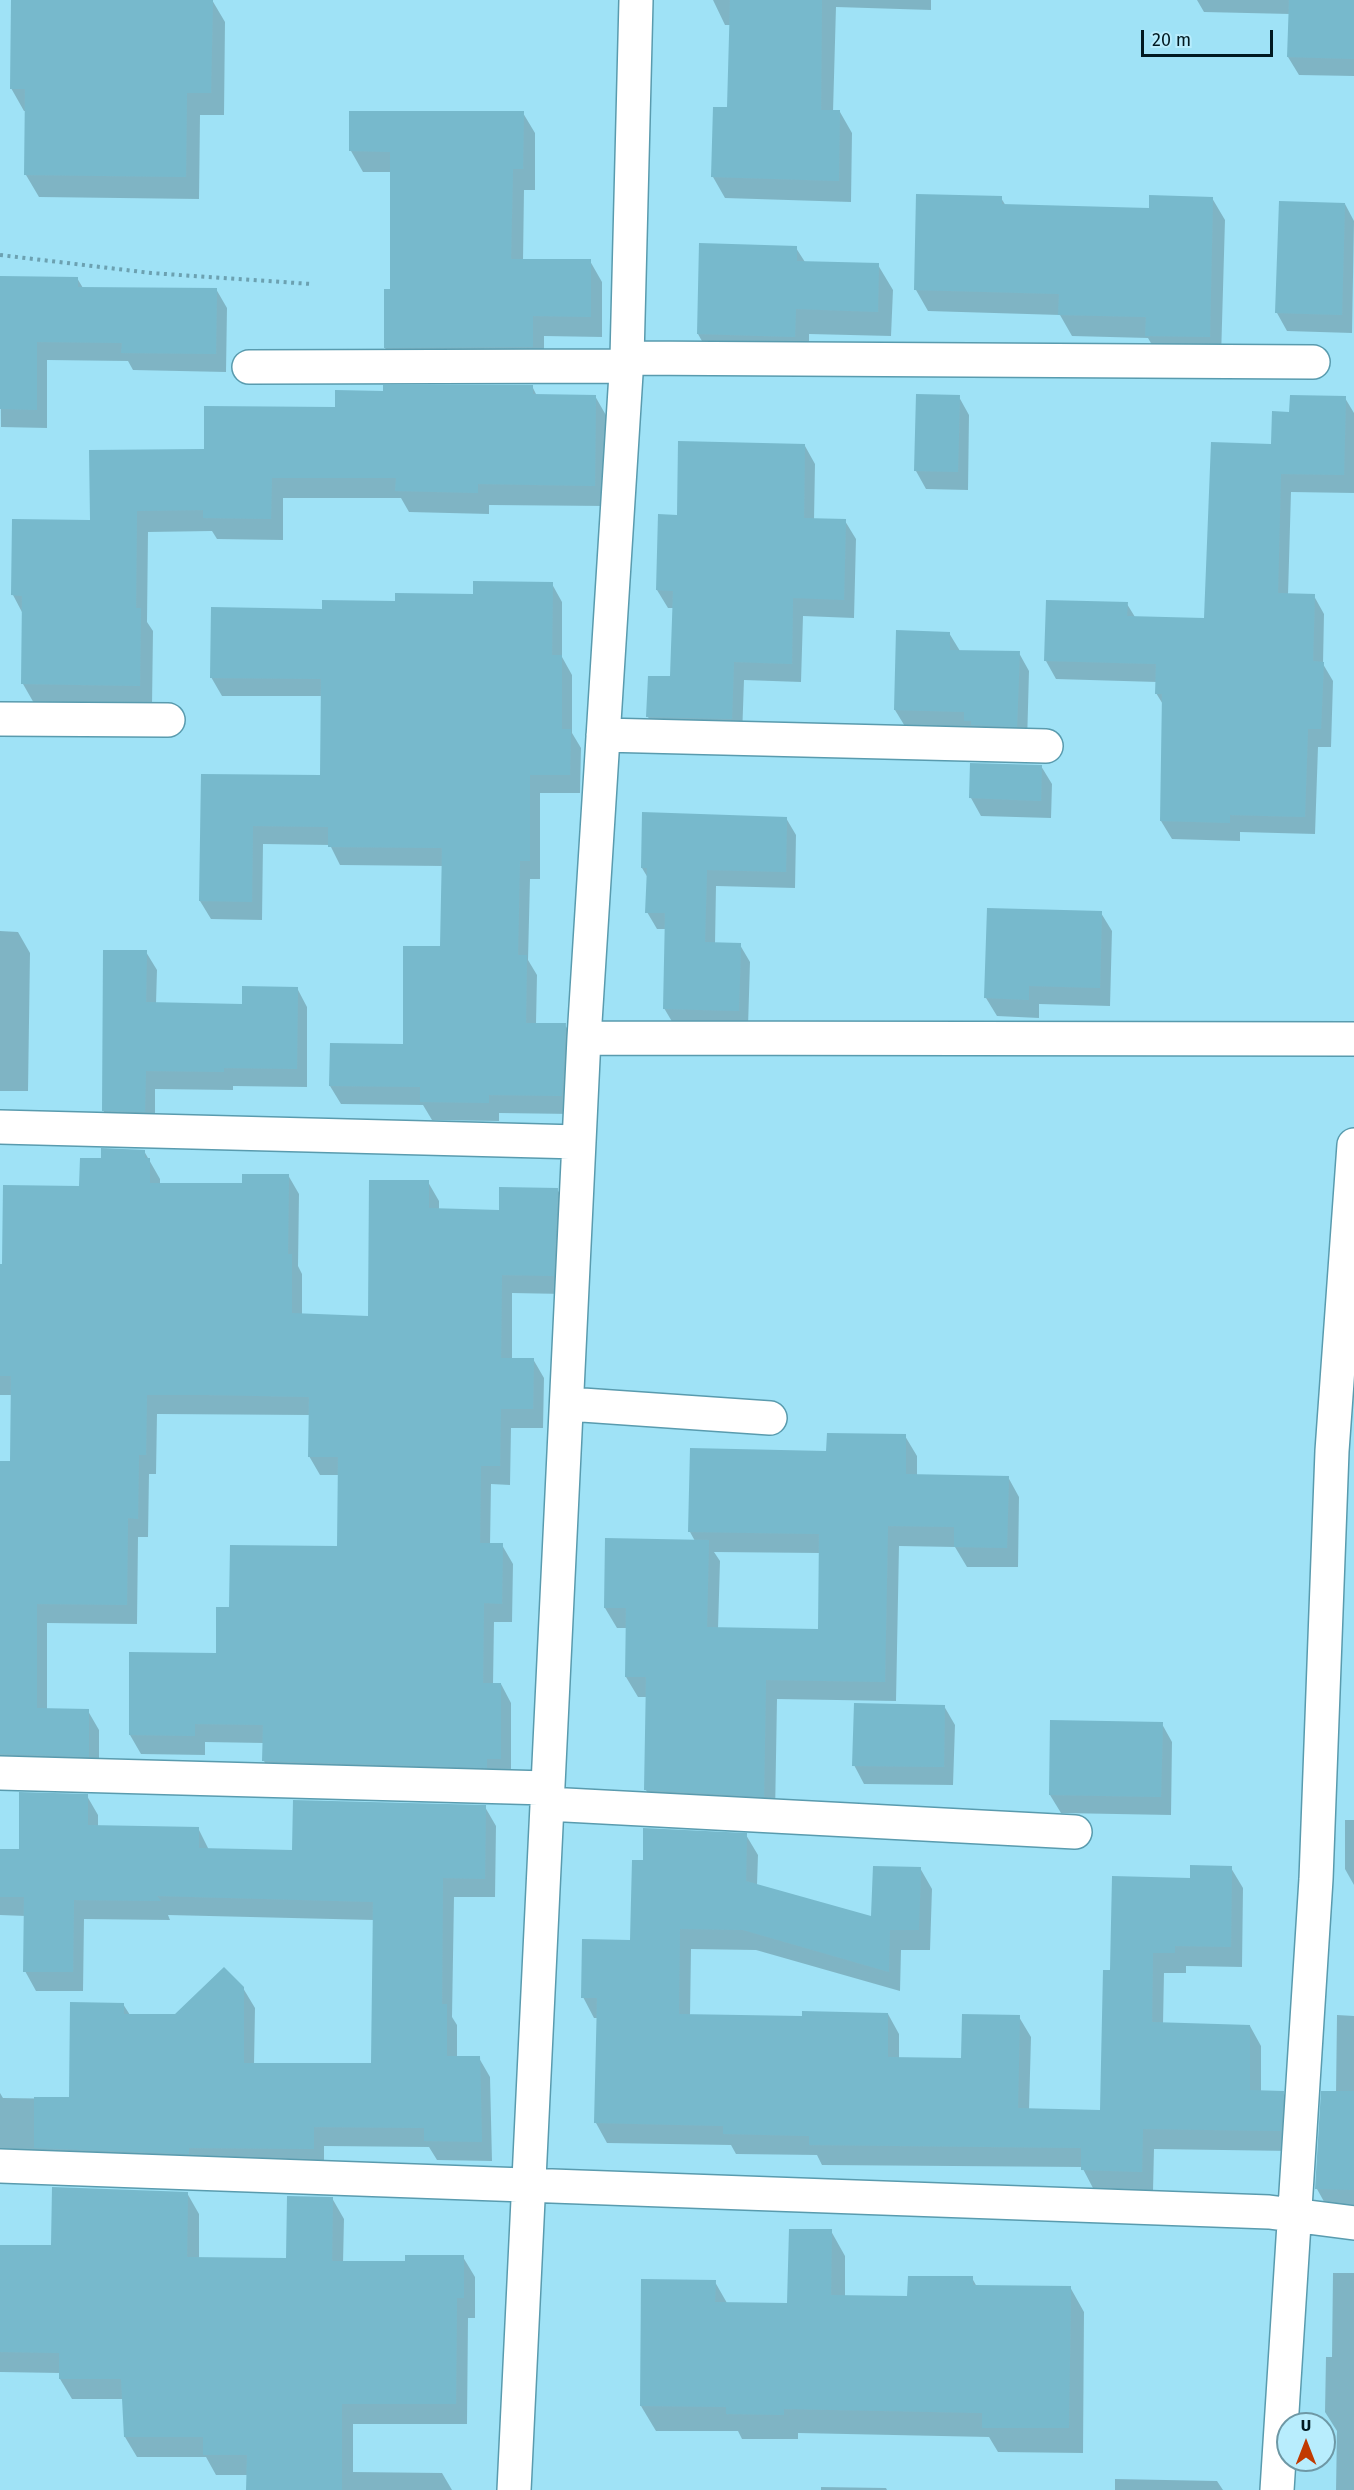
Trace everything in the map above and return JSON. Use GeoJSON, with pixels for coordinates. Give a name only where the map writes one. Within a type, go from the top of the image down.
{"type":"FeatureCollection","features":[{"type":"Feature","properties":{"kind":"street"},"geometry":{"type":"LineString","coordinates":[[514,2490],[584,1038],[627,362],[636,0]]}},
{"type":"Feature","properties":{"kind":"street"},"geometry":{"type":"LineString","coordinates":[[249,367],[627,362],[1312,362]]}},
{"type":"Feature","properties":{"kind":"street"},"geometry":{"type":"LineString","coordinates":[[0,719],[168,720]]}},
{"type":"Feature","properties":{"kind":"street"},"geometry":{"type":"LineString","coordinates":[[603,735],[1046,746]]}},
{"type":"Feature","properties":{"kind":"street"},"geometry":{"type":"LineString","coordinates":[[584,1038],[1354,1039]]}},
{"type":"Feature","properties":{"kind":"street"},"geometry":{"type":"LineString","coordinates":[[0,1127],[579,1143]]}},
{"type":"Feature","properties":{"kind":"street"},"geometry":{"type":"LineString","coordinates":[[1277,2490],[1343,1452],[1354,1145]]}},
{"type":"Feature","properties":{"kind":"street"},"geometry":{"type":"LineString","coordinates":[[568,1404],[770,1418]]}},
{"type":"Feature","properties":{"kind":"street"},"geometry":{"type":"LineString","coordinates":[[0,1773],[547,1796],[1075,1832]]}},
{"type":"Feature","properties":{"kind":"street"},"geometry":{"type":"LineString","coordinates":[[0,2166],[1269,2212],[1354,2223]]}},
{"type":"Feature","properties":{"kind":"path"},"geometry":{"type":"LineString","coordinates":[[0,255],[151,273],[311,284]]}},
{"type":"Feature","properties":{"kind":"building"},"geometry":{"type":"Polygon","coordinates":[[[11,0],[213,0],[211,93],[187,93],[186,177],[24,175],[25,89],[10,89],[11,0]]]}},
{"type":"Feature","properties":{"kind":"building"},"geometry":{"type":"Polygon","coordinates":[[[730,0],[822,0],[821,110],[840,110],[839,181],[711,177],[713,107],[727,107],[730,0]]]}},
{"type":"Feature","properties":{"kind":"building"},"geometry":{"type":"Polygon","coordinates":[[[1289,0],[1354,0],[1354,59],[1287,57],[1289,0]]]}},
{"type":"Feature","properties":{"kind":"building"},"geometry":{"type":"Polygon","coordinates":[[[349,111],[524,111],[523,169],[513,169],[511,259],[591,259],[591,317],[533,316],[533,347],[384,348],[384,289],[390,289],[390,152],[349,151],[349,111]]]}},
{"type":"Feature","properties":{"kind":"building"},"geometry":{"type":"Polygon","coordinates":[[[916,194],[1002,196],[1002,204],[1149,208],[1149,195],[1213,197],[1210,337],[1145,336],[1146,317],[1058,315],[1059,294],[914,290],[916,194]]]}},
{"type":"Feature","properties":{"kind":"building"},"geometry":{"type":"Polygon","coordinates":[[[1279,201],[1345,203],[1342,315],[1275,313],[1279,201]]]}},
{"type":"Feature","properties":{"kind":"building"},"geometry":{"type":"Polygon","coordinates":[[[699,243],[797,246],[797,261],[879,263],[878,312],[796,309],[795,337],[697,334],[699,243]]]}},
{"type":"Feature","properties":{"kind":"building"},"geometry":{"type":"Polygon","coordinates":[[[0,276],[78,277],[78,287],[217,288],[216,354],[121,353],[122,343],[37,342],[37,410],[0,409],[0,276]]]}},
{"type":"Feature","properties":{"kind":"building"},"geometry":{"type":"Polygon","coordinates":[[[383,385],[533,385],[533,394],[596,395],[595,486],[478,484],[478,493],[395,491],[396,478],[272,478],[271,519],[203,518],[203,510],[137,511],[136,608],[141,608],[140,686],[21,684],[22,596],[11,595],[12,519],[90,520],[89,450],[204,449],[204,406],[335,407],[335,390],[383,391],[383,385]]]}},
{"type":"Feature","properties":{"kind":"building"},"geometry":{"type":"Polygon","coordinates":[[[916,394],[960,395],[958,472],[914,471],[916,394]]]}},
{"type":"Feature","properties":{"kind":"building"},"geometry":{"type":"Polygon","coordinates":[[[1290,395],[1346,396],[1344,475],[1281,474],[1278,593],[1315,594],[1313,661],[1324,662],[1321,729],[1308,729],[1305,817],[1230,815],[1230,823],[1160,821],[1162,694],[1155,694],[1156,664],[1044,661],[1046,600],[1128,602],[1127,616],[1204,618],[1211,442],[1271,444],[1272,411],[1289,412],[1290,395]]]}},
{"type":"Feature","properties":{"kind":"building"},"geometry":{"type":"Polygon","coordinates":[[[678,441],[805,444],[804,518],[846,519],[844,600],[793,598],[792,664],[734,662],[732,719],[646,717],[648,676],[670,676],[673,591],[656,590],[658,514],[677,515],[678,441]]]}},
{"type":"Feature","properties":{"kind":"building"},"geometry":{"type":"Polygon","coordinates":[[[473,581],[553,582],[552,655],[562,655],[562,729],[571,729],[570,775],[530,775],[530,861],[520,861],[518,955],[527,955],[526,1023],[566,1023],[562,1096],[489,1095],[489,1103],[420,1102],[420,1087],[329,1086],[330,1043],[403,1044],[403,946],[440,946],[442,848],[328,847],[328,827],[253,826],[252,902],[199,901],[201,774],[320,775],[321,679],[210,678],[211,607],[322,609],[322,600],[395,601],[395,593],[473,594],[473,581]]]}},
{"type":"Feature","properties":{"kind":"building"},"geometry":{"type":"Polygon","coordinates":[[[896,630],[950,632],[950,650],[1020,651],[1017,727],[971,725],[971,721],[964,721],[964,712],[894,710],[896,630]]]}},
{"type":"Feature","properties":{"kind":"building"},"geometry":{"type":"Polygon","coordinates":[[[970,763],[1042,765],[1041,801],[969,798],[970,763]]]}},
{"type":"Feature","properties":{"kind":"building"},"geometry":{"type":"Polygon","coordinates":[[[642,812],[787,817],[786,872],[707,870],[705,942],[741,943],[739,1011],[663,1009],[665,913],[645,913],[647,868],[641,868],[642,812]]]}},
{"type":"Feature","properties":{"kind":"building"},"geometry":{"type":"Polygon","coordinates":[[[987,908],[1102,911],[1100,988],[1029,986],[1029,1000],[984,998],[987,908]]]}},
{"type":"Feature","properties":{"kind":"building"},"geometry":{"type":"Polygon","coordinates":[[[103,950],[147,950],[146,1002],[242,1004],[242,986],[298,987],[297,1069],[224,1068],[224,1072],[146,1071],[145,1112],[102,1111],[103,950]]]}},
{"type":"Feature","properties":{"kind":"building"},"geometry":{"type":"Polygon","coordinates":[[[101,1148],[145,1150],[145,1158],[150,1158],[150,1183],[242,1183],[242,1174],[289,1174],[288,1254],[292,1254],[292,1313],[368,1316],[369,1180],[429,1180],[429,1208],[499,1210],[499,1187],[558,1188],[554,1276],[502,1275],[501,1358],[534,1358],[533,1409],[501,1409],[500,1466],[481,1466],[480,1543],[503,1543],[502,1604],[484,1603],[483,1683],[501,1683],[501,1759],[487,1759],[487,1768],[262,1761],[263,1725],[195,1724],[195,1736],[129,1735],[129,1652],[216,1653],[216,1607],[229,1607],[230,1545],[337,1546],[338,1457],[308,1457],[309,1397],[147,1395],[146,1455],[139,1455],[138,1519],[128,1518],[127,1605],[37,1604],[37,1708],[89,1709],[89,1757],[0,1754],[0,1461],[10,1461],[11,1376],[0,1376],[3,1185],[79,1186],[80,1158],[101,1158],[101,1148]]]}},
{"type":"Feature","properties":{"kind":"building"},"geometry":{"type":"Polygon","coordinates":[[[827,1433],[906,1434],[906,1474],[1009,1476],[1007,1548],[954,1547],[954,1527],[888,1526],[885,1682],[766,1680],[764,1797],[644,1790],[646,1677],[625,1677],[626,1608],[604,1608],[605,1538],[709,1540],[707,1627],[818,1629],[819,1534],[688,1532],[690,1448],[826,1451],[827,1433]]]}},
{"type":"Feature","properties":{"kind":"building"},"geometry":{"type":"Polygon","coordinates":[[[854,1703],[945,1705],[944,1767],[852,1766],[854,1703]]]}},
{"type":"Feature","properties":{"kind":"building"},"geometry":{"type":"Polygon","coordinates":[[[1050,1720],[1163,1722],[1161,1797],[1049,1795],[1050,1720]]]}},
{"type":"Feature","properties":{"kind":"building"},"geometry":{"type":"Polygon","coordinates":[[[19,1792],[88,1794],[88,1825],[199,1827],[199,1848],[292,1850],[293,1800],[486,1805],[485,1879],[443,1878],[442,2004],[447,2004],[447,2056],[480,2056],[482,2142],[424,2141],[424,2128],[314,2127],[314,2149],[189,2148],[189,2154],[34,2148],[34,2097],[69,2097],[70,2002],[124,2003],[124,2014],[175,2014],[224,1967],[244,1987],[244,2063],[371,2063],[373,1902],[157,1896],[161,1901],[74,1900],[73,1972],[23,1972],[24,1897],[0,1897],[0,1849],[19,1849],[19,1792]]]}},
{"type":"Feature","properties":{"kind":"building"},"geometry":{"type":"Polygon","coordinates":[[[643,1828],[747,1833],[746,1881],[871,1916],[873,1866],[921,1867],[919,1930],[890,1930],[889,1972],[743,1930],[680,1929],[679,2014],[802,2016],[802,2011],[888,2013],[888,2057],[961,2058],[962,2014],[1020,2015],[1018,2108],[1100,2110],[1103,1970],[1110,1970],[1112,1876],[1190,1878],[1190,1865],[1232,1866],[1231,1947],[1175,1946],[1175,1953],[1153,1953],[1152,2022],[1250,2025],[1250,2090],[1284,2091],[1281,2131],[1143,2129],[1142,2172],[1081,2170],[1081,2148],[809,2145],[809,2136],[723,2134],[723,2126],[594,2123],[597,1998],[581,1998],[582,1939],[630,1940],[632,1860],[643,1860],[643,1828]]]}},
{"type":"Feature","properties":{"kind":"building"},"geometry":{"type":"Polygon","coordinates":[[[1321,2091],[1354,2091],[1354,2190],[1315,2189],[1321,2091]]]}},
{"type":"Feature","properties":{"kind":"building"},"geometry":{"type":"Polygon","coordinates":[[[52,2187],[188,2192],[187,2257],[286,2258],[287,2196],[333,2197],[332,2261],[405,2261],[405,2255],[464,2255],[464,2298],[457,2298],[456,2404],[342,2404],[342,2490],[246,2490],[247,2455],[203,2455],[203,2437],[124,2437],[121,2379],[59,2379],[59,2353],[0,2352],[0,2245],[51,2245],[52,2187]]]}},
{"type":"Feature","properties":{"kind":"building"},"geometry":{"type":"Polygon","coordinates":[[[789,2229],[832,2229],[831,2295],[907,2296],[908,2276],[973,2276],[973,2285],[1071,2286],[1069,2428],[982,2428],[982,2413],[784,2409],[784,2415],[726,2414],[726,2407],[640,2406],[641,2279],[716,2280],[715,2302],[787,2303],[789,2229]]]}}]}
